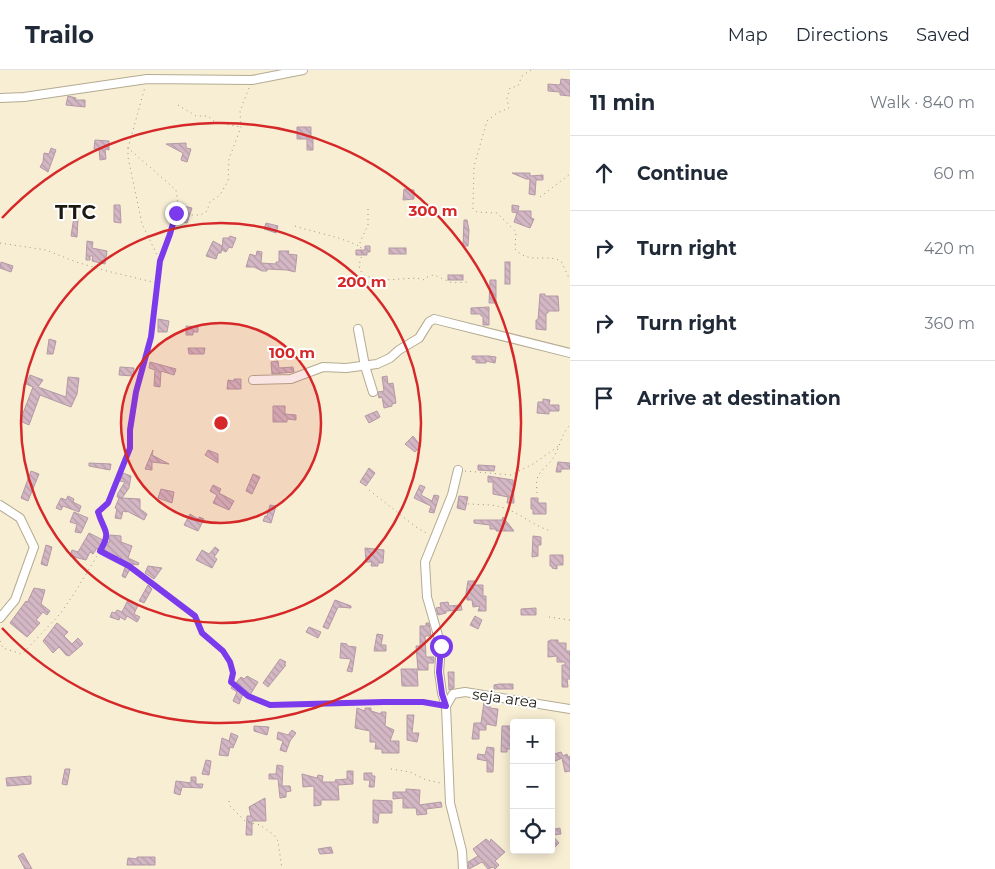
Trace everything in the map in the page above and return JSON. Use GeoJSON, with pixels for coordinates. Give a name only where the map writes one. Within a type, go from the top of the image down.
{"type":"FeatureCollection","features":[{"type":"Feature","properties":{"kind":"street"},"geometry":{"type":"LineString","coordinates":[[0,98],[24,97],[147,80],[252,80],[304,70]]}},
{"type":"Feature","properties":{"kind":"street"},"geometry":{"type":"LineString","coordinates":[[253,380],[291,379],[323,367],[336,368],[377,364],[390,358],[419,338],[429,322],[434,319],[570,353]]}},
{"type":"Feature","properties":{"kind":"street"},"geometry":{"type":"LineString","coordinates":[[358,329],[365,366],[373,392]]}},
{"type":"Feature","properties":{"kind":"street"},"geometry":{"type":"LineString","coordinates":[[458,470],[450,499],[425,562],[427,598],[441,646],[439,672],[446,706],[451,809],[462,851],[463,869]]}},
{"type":"Feature","properties":{"kind":"street"},"geometry":{"type":"LineString","coordinates":[[0,505],[20,518],[34,547],[15,600],[0,618]]}},
{"type":"Feature","properties":{"kind":"street","name":"seja area"},"geometry":{"type":"LineString","coordinates":[[446,706],[453,694],[465,692],[515,701],[543,703],[570,709]]}},
{"type":"Feature","properties":{"kind":"path"},"geometry":{"type":"LineString","coordinates":[[531,70],[522,76],[518,86],[510,88],[509,108],[497,113],[487,121],[474,166],[473,208],[478,212],[497,213],[516,232],[515,249],[518,252],[530,259],[552,257],[561,261],[570,280]]}},
{"type":"Feature","properties":{"kind":"path"},"geometry":{"type":"LineString","coordinates":[[147,80],[128,148],[128,157],[142,224],[160,261]]}},
{"type":"Feature","properties":{"kind":"path"},"geometry":{"type":"LineString","coordinates":[[176,213],[202,215],[207,211],[210,202],[220,195],[228,181],[230,159],[241,127],[240,111],[252,80]]}},
{"type":"Feature","properties":{"kind":"path"},"geometry":{"type":"LineString","coordinates":[[178,105],[196,116],[208,116],[215,122],[241,127]]}},
{"type":"Feature","properties":{"kind":"path"},"geometry":{"type":"LineString","coordinates":[[0,641],[4,648],[22,654],[61,613],[106,541],[107,534],[98,512],[108,503],[130,448],[130,430],[134,402],[151,337],[160,261],[178,205],[176,190],[128,148]]}},
{"type":"Feature","properties":{"kind":"path"},"geometry":{"type":"LineString","coordinates":[[540,197],[570,174]]}},
{"type":"Feature","properties":{"kind":"path"},"geometry":{"type":"LineString","coordinates":[[368,209],[368,225],[360,246],[362,256],[359,265],[365,276],[390,281],[417,278],[423,280],[432,275],[438,275],[447,281],[468,282]]}},
{"type":"Feature","properties":{"kind":"path"},"geometry":{"type":"LineString","coordinates":[[295,226],[346,240],[360,246]]}},
{"type":"Feature","properties":{"kind":"path"},"geometry":{"type":"LineString","coordinates":[[0,243],[46,250],[76,262],[158,283]]}},
{"type":"Feature","properties":{"kind":"path"},"geometry":{"type":"LineString","coordinates":[[537,493],[536,481],[552,460],[563,433],[570,425]]}},
{"type":"Feature","properties":{"kind":"path"},"geometry":{"type":"LineString","coordinates":[[458,470],[511,475],[533,464],[560,444]]}},
{"type":"Feature","properties":{"kind":"path"},"geometry":{"type":"LineString","coordinates":[[369,490],[416,528],[435,537]]}},
{"type":"Feature","properties":{"kind":"path"},"geometry":{"type":"LineString","coordinates":[[450,499],[464,504],[498,506],[511,510],[541,528],[551,531]]}},
{"type":"Feature","properties":{"kind":"path"},"geometry":{"type":"LineString","coordinates":[[100,551],[129,566],[195,616],[202,633],[223,651],[230,662],[233,673],[231,682],[248,696],[270,705],[423,702],[446,706]]}},
{"type":"Feature","properties":{"kind":"path"},"geometry":{"type":"LineString","coordinates":[[549,617],[570,620]]}},
{"type":"Feature","properties":{"kind":"path"},"geometry":{"type":"LineString","coordinates":[[391,769],[410,772],[426,780],[449,787]]}},
{"type":"Feature","properties":{"kind":"path"},"geometry":{"type":"LineString","coordinates":[[229,801],[230,806],[246,822],[260,825],[274,835],[278,841],[282,869]]}},
{"type":"Feature","properties":{"kind":"building"},"geometry":{"type":"Polygon","coordinates":[[[561,79],[570,80],[570,96],[560,95],[560,92],[548,91],[548,84],[560,85],[561,79]]]}},
{"type":"Feature","properties":{"kind":"building"},"geometry":{"type":"Polygon","coordinates":[[[68,96],[76,98],[75,100],[85,100],[85,107],[66,105],[68,96]]]}},
{"type":"Feature","properties":{"kind":"building"},"geometry":{"type":"Polygon","coordinates":[[[297,127],[311,127],[313,150],[307,150],[307,139],[297,139],[297,127]]]}},
{"type":"Feature","properties":{"kind":"building"},"geometry":{"type":"Polygon","coordinates":[[[95,140],[109,141],[109,150],[105,149],[106,159],[100,160],[99,149],[94,149],[95,140]]]}},
{"type":"Feature","properties":{"kind":"building"},"geometry":{"type":"Polygon","coordinates":[[[186,143],[186,148],[191,149],[187,162],[181,160],[183,153],[166,144],[186,143]]]}},
{"type":"Feature","properties":{"kind":"building"},"geometry":{"type":"Polygon","coordinates":[[[51,148],[56,150],[48,172],[40,167],[43,162],[44,153],[49,154],[51,148]]]}},
{"type":"Feature","properties":{"kind":"building"},"geometry":{"type":"Polygon","coordinates":[[[512,173],[530,173],[530,176],[543,175],[543,180],[536,180],[535,195],[529,194],[530,179],[512,173]]]}},
{"type":"Feature","properties":{"kind":"building"},"geometry":{"type":"Polygon","coordinates":[[[404,189],[414,190],[414,199],[403,200],[404,189]]]}},
{"type":"Feature","properties":{"kind":"building"},"geometry":{"type":"Polygon","coordinates":[[[114,205],[120,205],[121,223],[114,222],[114,205]]]}},
{"type":"Feature","properties":{"kind":"building"},"geometry":{"type":"Polygon","coordinates":[[[512,205],[519,206],[518,211],[531,211],[531,218],[534,219],[530,228],[514,222],[517,213],[512,212],[512,205]]]}},
{"type":"Feature","properties":{"kind":"building"},"geometry":{"type":"Polygon","coordinates":[[[183,206],[192,208],[187,223],[182,222],[185,212],[182,211],[183,206]]]}},
{"type":"Feature","properties":{"kind":"building"},"geometry":{"type":"Polygon","coordinates":[[[74,217],[78,218],[77,237],[71,236],[74,217]]]}},
{"type":"Feature","properties":{"kind":"building"},"geometry":{"type":"Polygon","coordinates":[[[464,220],[467,220],[469,230],[468,246],[463,246],[464,220]]]}},
{"type":"Feature","properties":{"kind":"building"},"geometry":{"type":"Polygon","coordinates":[[[266,223],[278,226],[276,233],[264,229],[266,223]]]}},
{"type":"Feature","properties":{"kind":"building"},"geometry":{"type":"Polygon","coordinates":[[[230,236],[236,238],[232,248],[229,247],[226,252],[222,250],[223,238],[229,238],[230,236]]]}},
{"type":"Feature","properties":{"kind":"building"},"geometry":{"type":"Polygon","coordinates":[[[87,241],[93,242],[92,248],[107,251],[105,264],[92,261],[93,256],[90,256],[90,260],[86,260],[87,241]]]}},
{"type":"Feature","properties":{"kind":"building"},"geometry":{"type":"Polygon","coordinates":[[[213,241],[222,246],[221,253],[218,253],[216,259],[206,256],[213,241]]]}},
{"type":"Feature","properties":{"kind":"building"},"geometry":{"type":"Polygon","coordinates":[[[365,246],[370,246],[370,252],[367,252],[367,255],[356,255],[356,250],[365,250],[365,246]]]}},
{"type":"Feature","properties":{"kind":"building"},"geometry":{"type":"Polygon","coordinates":[[[389,248],[406,248],[406,254],[389,254],[389,248]]]}},
{"type":"Feature","properties":{"kind":"building"},"geometry":{"type":"Polygon","coordinates":[[[257,251],[262,252],[261,263],[276,264],[276,262],[279,262],[279,251],[289,251],[288,254],[297,255],[295,272],[267,269],[267,271],[262,271],[254,267],[246,267],[250,254],[256,256],[257,251]]]}},
{"type":"Feature","properties":{"kind":"building"},"geometry":{"type":"Polygon","coordinates":[[[1,262],[13,266],[11,272],[0,268],[1,262]]]}},
{"type":"Feature","properties":{"kind":"building"},"geometry":{"type":"Polygon","coordinates":[[[505,262],[510,262],[510,284],[505,284],[505,262]]]}},
{"type":"Feature","properties":{"kind":"building"},"geometry":{"type":"Polygon","coordinates":[[[448,275],[463,275],[463,280],[448,280],[448,275]]]}},
{"type":"Feature","properties":{"kind":"building"},"geometry":{"type":"Polygon","coordinates":[[[490,280],[496,280],[496,303],[489,303],[490,280]]]}},
{"type":"Feature","properties":{"kind":"building"},"geometry":{"type":"Polygon","coordinates":[[[540,294],[558,296],[559,311],[548,311],[546,313],[546,330],[536,329],[540,294]]]}},
{"type":"Feature","properties":{"kind":"building"},"geometry":{"type":"Polygon","coordinates":[[[489,307],[489,325],[483,325],[483,316],[481,314],[471,314],[471,308],[489,307]]]}},
{"type":"Feature","properties":{"kind":"building"},"geometry":{"type":"Polygon","coordinates":[[[158,319],[169,321],[167,332],[158,332],[158,319]]]}},
{"type":"Feature","properties":{"kind":"building"},"geometry":{"type":"Polygon","coordinates":[[[186,326],[198,327],[198,332],[193,332],[193,335],[186,335],[186,326]]]}},
{"type":"Feature","properties":{"kind":"building"},"geometry":{"type":"Polygon","coordinates":[[[49,339],[56,341],[53,354],[47,354],[49,339]]]}},
{"type":"Feature","properties":{"kind":"building"},"geometry":{"type":"Polygon","coordinates":[[[188,348],[205,348],[204,354],[189,354],[188,348]]]}},
{"type":"Feature","properties":{"kind":"building"},"geometry":{"type":"Polygon","coordinates":[[[472,356],[496,357],[495,363],[486,361],[486,363],[476,363],[472,356]]]}},
{"type":"Feature","properties":{"kind":"building"},"geometry":{"type":"Polygon","coordinates":[[[278,361],[279,368],[293,367],[294,372],[272,374],[271,362],[278,361]]]}},
{"type":"Feature","properties":{"kind":"building"},"geometry":{"type":"Polygon","coordinates":[[[150,362],[176,369],[174,375],[161,371],[160,387],[154,386],[155,370],[149,368],[150,362]]]}},
{"type":"Feature","properties":{"kind":"building"},"geometry":{"type":"Polygon","coordinates":[[[120,367],[134,368],[133,376],[119,375],[120,367]]]}},
{"type":"Feature","properties":{"kind":"building"},"geometry":{"type":"Polygon","coordinates":[[[30,375],[43,380],[38,387],[66,397],[68,377],[79,378],[77,394],[71,407],[40,395],[29,425],[20,421],[33,387],[26,384],[30,375]]]}},
{"type":"Feature","properties":{"kind":"building"},"geometry":{"type":"Polygon","coordinates":[[[387,376],[388,384],[393,383],[396,403],[384,408],[382,397],[379,398],[378,392],[384,391],[382,377],[387,376]]]}},
{"type":"Feature","properties":{"kind":"building"},"geometry":{"type":"Polygon","coordinates":[[[234,379],[241,379],[241,389],[227,389],[228,380],[234,381],[234,379]]]}},
{"type":"Feature","properties":{"kind":"building"},"geometry":{"type":"Polygon","coordinates":[[[543,399],[550,400],[549,405],[559,405],[559,411],[549,411],[549,414],[537,413],[538,402],[543,402],[543,399]]]}},
{"type":"Feature","properties":{"kind":"building"},"geometry":{"type":"Polygon","coordinates":[[[273,406],[285,406],[285,414],[296,415],[296,420],[287,419],[287,422],[273,422],[273,406]]]}},
{"type":"Feature","properties":{"kind":"building"},"geometry":{"type":"Polygon","coordinates":[[[377,411],[380,417],[369,423],[365,416],[377,411]]]}},
{"type":"Feature","properties":{"kind":"building"},"geometry":{"type":"Polygon","coordinates":[[[413,436],[421,446],[415,452],[405,444],[413,436]]]}},
{"type":"Feature","properties":{"kind":"building"},"geometry":{"type":"Polygon","coordinates":[[[153,450],[152,455],[169,464],[152,462],[152,470],[145,469],[153,450]]]}},
{"type":"Feature","properties":{"kind":"building"},"geometry":{"type":"Polygon","coordinates":[[[208,450],[218,454],[218,463],[205,455],[208,450]]]}},
{"type":"Feature","properties":{"kind":"building"},"geometry":{"type":"Polygon","coordinates":[[[558,462],[570,463],[570,469],[561,469],[561,472],[556,472],[558,462]]]}},
{"type":"Feature","properties":{"kind":"building"},"geometry":{"type":"Polygon","coordinates":[[[89,463],[111,464],[110,470],[89,466],[89,463]]]}},
{"type":"Feature","properties":{"kind":"building"},"geometry":{"type":"Polygon","coordinates":[[[478,465],[495,466],[494,471],[478,470],[478,465]]]}},
{"type":"Feature","properties":{"kind":"building"},"geometry":{"type":"Polygon","coordinates":[[[369,468],[375,473],[366,486],[360,482],[369,468]]]}},
{"type":"Feature","properties":{"kind":"building"},"geometry":{"type":"Polygon","coordinates":[[[31,471],[39,474],[28,501],[21,498],[31,471]]]}},
{"type":"Feature","properties":{"kind":"building"},"geometry":{"type":"Polygon","coordinates":[[[123,473],[131,476],[129,488],[122,498],[117,497],[125,482],[120,481],[123,473]]]}},
{"type":"Feature","properties":{"kind":"building"},"geometry":{"type":"Polygon","coordinates":[[[253,474],[260,477],[252,494],[246,491],[253,474]]]}},
{"type":"Feature","properties":{"kind":"building"},"geometry":{"type":"Polygon","coordinates":[[[488,476],[513,480],[514,503],[507,503],[508,497],[493,494],[493,482],[488,482],[488,476]]]}},
{"type":"Feature","properties":{"kind":"building"},"geometry":{"type":"Polygon","coordinates":[[[213,485],[221,489],[219,493],[234,501],[229,510],[213,503],[217,495],[210,491],[213,485]]]}},
{"type":"Feature","properties":{"kind":"building"},"geometry":{"type":"Polygon","coordinates":[[[420,485],[425,487],[421,495],[432,501],[434,495],[439,496],[434,513],[429,512],[431,506],[414,498],[420,485]]]}},
{"type":"Feature","properties":{"kind":"building"},"geometry":{"type":"Polygon","coordinates":[[[161,489],[174,492],[172,503],[158,498],[161,489]]]}},
{"type":"Feature","properties":{"kind":"building"},"geometry":{"type":"Polygon","coordinates":[[[68,496],[74,499],[73,502],[81,506],[79,512],[63,506],[61,510],[56,508],[61,498],[66,500],[68,496]]]}},
{"type":"Feature","properties":{"kind":"building"},"geometry":{"type":"Polygon","coordinates":[[[459,496],[468,497],[465,510],[457,508],[459,496]]]}},
{"type":"Feature","properties":{"kind":"building"},"geometry":{"type":"Polygon","coordinates":[[[119,498],[140,499],[140,509],[147,514],[144,520],[127,511],[123,511],[121,519],[115,518],[117,509],[115,508],[119,498]]]}},
{"type":"Feature","properties":{"kind":"building"},"geometry":{"type":"Polygon","coordinates":[[[531,498],[538,498],[538,503],[546,503],[546,514],[533,514],[531,498]]]}},
{"type":"Feature","properties":{"kind":"building"},"geometry":{"type":"Polygon","coordinates":[[[270,505],[276,506],[271,523],[263,521],[265,516],[267,516],[270,505]]]}},
{"type":"Feature","properties":{"kind":"building"},"geometry":{"type":"Polygon","coordinates":[[[74,512],[88,518],[81,533],[75,532],[77,524],[70,522],[74,512]]]}},
{"type":"Feature","properties":{"kind":"building"},"geometry":{"type":"Polygon","coordinates":[[[190,514],[198,519],[199,517],[204,519],[198,531],[184,525],[190,514]]]}},
{"type":"Feature","properties":{"kind":"building"},"geometry":{"type":"Polygon","coordinates":[[[503,517],[514,531],[496,531],[496,529],[490,529],[490,525],[474,523],[474,520],[502,520],[503,517]]]}},
{"type":"Feature","properties":{"kind":"building"},"geometry":{"type":"Polygon","coordinates":[[[89,533],[109,543],[110,535],[121,536],[121,542],[132,546],[128,558],[139,563],[138,565],[133,564],[125,578],[122,576],[127,562],[120,560],[121,557],[112,556],[97,548],[93,554],[90,552],[86,560],[70,556],[72,550],[78,552],[89,533]]]}},
{"type":"Feature","properties":{"kind":"building"},"geometry":{"type":"Polygon","coordinates":[[[533,536],[541,537],[541,545],[538,545],[538,556],[532,557],[533,536]]]}},
{"type":"Feature","properties":{"kind":"building"},"geometry":{"type":"Polygon","coordinates":[[[46,545],[52,547],[47,566],[41,564],[46,545]]]}},
{"type":"Feature","properties":{"kind":"building"},"geometry":{"type":"Polygon","coordinates":[[[215,547],[219,550],[214,557],[217,559],[212,568],[196,560],[202,550],[209,554],[215,547]]]}},
{"type":"Feature","properties":{"kind":"building"},"geometry":{"type":"Polygon","coordinates":[[[365,548],[384,550],[383,563],[378,563],[378,566],[371,566],[372,562],[366,562],[365,548]]]}},
{"type":"Feature","properties":{"kind":"building"},"geometry":{"type":"Polygon","coordinates":[[[550,555],[563,555],[563,565],[557,565],[557,569],[552,568],[550,566],[550,555]]]}},
{"type":"Feature","properties":{"kind":"building"},"geometry":{"type":"Polygon","coordinates":[[[148,566],[162,568],[154,579],[145,573],[148,566]]]}},
{"type":"Feature","properties":{"kind":"building"},"geometry":{"type":"Polygon","coordinates":[[[468,581],[475,581],[475,585],[483,585],[483,596],[486,596],[486,611],[478,611],[480,606],[473,607],[472,600],[467,600],[468,581]]]}},
{"type":"Feature","properties":{"kind":"building"},"geometry":{"type":"Polygon","coordinates":[[[148,585],[152,589],[144,603],[139,601],[148,585]]]}},
{"type":"Feature","properties":{"kind":"building"},"geometry":{"type":"Polygon","coordinates":[[[34,588],[45,590],[41,604],[50,611],[47,615],[43,612],[36,620],[40,623],[27,637],[10,623],[26,601],[27,603],[34,588]]]}},
{"type":"Feature","properties":{"kind":"building"},"geometry":{"type":"Polygon","coordinates":[[[128,600],[138,605],[134,614],[140,617],[137,622],[127,616],[125,620],[120,617],[119,620],[110,617],[112,612],[115,613],[117,610],[122,612],[128,600]]]}},
{"type":"Feature","properties":{"kind":"building"},"geometry":{"type":"Polygon","coordinates":[[[335,600],[351,606],[351,608],[338,607],[328,629],[323,627],[335,600]]]}},
{"type":"Feature","properties":{"kind":"building"},"geometry":{"type":"Polygon","coordinates":[[[448,602],[449,606],[461,605],[462,610],[446,611],[446,613],[438,615],[436,608],[441,607],[440,603],[448,602]]]}},
{"type":"Feature","properties":{"kind":"building"},"geometry":{"type":"Polygon","coordinates":[[[536,608],[536,615],[521,615],[521,609],[536,608]]]}},
{"type":"Feature","properties":{"kind":"building"},"geometry":{"type":"Polygon","coordinates":[[[475,616],[482,620],[478,629],[470,625],[475,616]]]}},
{"type":"Feature","properties":{"kind":"building"},"geometry":{"type":"Polygon","coordinates":[[[57,623],[68,632],[64,636],[72,644],[78,638],[83,644],[69,656],[59,647],[53,653],[43,641],[57,623]]]}},
{"type":"Feature","properties":{"kind":"building"},"geometry":{"type":"Polygon","coordinates":[[[426,623],[429,623],[431,636],[425,636],[426,657],[434,657],[434,663],[428,663],[428,670],[418,670],[416,646],[420,646],[420,626],[426,626],[426,623]]]}},
{"type":"Feature","properties":{"kind":"building"},"geometry":{"type":"Polygon","coordinates":[[[309,627],[321,632],[318,638],[306,632],[309,627]]]}},
{"type":"Feature","properties":{"kind":"building"},"geometry":{"type":"Polygon","coordinates":[[[377,634],[383,635],[381,645],[386,645],[386,651],[374,651],[377,634]]]}},
{"type":"Feature","properties":{"kind":"building"},"geometry":{"type":"Polygon","coordinates":[[[548,641],[566,643],[566,651],[570,651],[570,679],[567,679],[568,687],[562,687],[562,665],[565,665],[565,662],[557,662],[557,656],[548,657],[548,641]]]}},
{"type":"Feature","properties":{"kind":"building"},"geometry":{"type":"Polygon","coordinates":[[[341,643],[356,647],[352,672],[347,671],[351,659],[340,658],[341,643]]]}},
{"type":"Feature","properties":{"kind":"building"},"geometry":{"type":"Polygon","coordinates":[[[280,659],[286,662],[284,665],[286,665],[268,687],[263,683],[280,659]]]}},
{"type":"Feature","properties":{"kind":"building"},"geometry":{"type":"Polygon","coordinates":[[[401,669],[417,669],[418,686],[402,686],[401,669]]]}},
{"type":"Feature","properties":{"kind":"building"},"geometry":{"type":"Polygon","coordinates":[[[448,672],[454,672],[454,688],[449,690],[448,672]]]}},
{"type":"Feature","properties":{"kind":"building"},"geometry":{"type":"Polygon","coordinates":[[[247,676],[258,682],[250,695],[244,691],[239,704],[233,701],[237,692],[231,688],[241,677],[244,679],[247,676]]]}},
{"type":"Feature","properties":{"kind":"building"},"geometry":{"type":"Polygon","coordinates":[[[513,684],[513,689],[494,689],[494,685],[513,684]]]}},
{"type":"Feature","properties":{"kind":"building"},"geometry":{"type":"Polygon","coordinates":[[[484,702],[490,702],[490,708],[498,709],[496,726],[486,724],[486,730],[479,730],[479,739],[472,739],[474,723],[481,723],[484,702]]]}},
{"type":"Feature","properties":{"kind":"building"},"geometry":{"type":"Polygon","coordinates":[[[357,708],[365,711],[365,708],[371,708],[371,711],[381,714],[381,712],[386,712],[385,726],[394,730],[390,741],[399,741],[399,753],[382,753],[382,749],[375,749],[376,742],[370,742],[370,731],[355,728],[357,708]]]}},
{"type":"Feature","properties":{"kind":"building"},"geometry":{"type":"Polygon","coordinates":[[[407,715],[414,715],[412,733],[419,733],[417,742],[407,740],[407,715]]]}},
{"type":"Feature","properties":{"kind":"building"},"geometry":{"type":"Polygon","coordinates":[[[254,726],[269,727],[267,735],[254,731],[254,726]]]}},
{"type":"Feature","properties":{"kind":"building"},"geometry":{"type":"Polygon","coordinates":[[[502,726],[510,726],[510,749],[507,749],[507,752],[501,752],[502,726]]]}},
{"type":"Feature","properties":{"kind":"building"},"geometry":{"type":"Polygon","coordinates":[[[292,730],[296,733],[290,741],[286,752],[280,750],[283,741],[277,739],[278,732],[288,735],[292,730]]]}},
{"type":"Feature","properties":{"kind":"building"},"geometry":{"type":"Polygon","coordinates":[[[231,733],[238,736],[233,748],[230,747],[228,756],[219,755],[222,738],[229,741],[231,733]]]}},
{"type":"Feature","properties":{"kind":"building"},"geometry":{"type":"Polygon","coordinates":[[[487,747],[494,748],[493,772],[487,772],[487,761],[477,759],[478,754],[485,755],[487,747]]]}},
{"type":"Feature","properties":{"kind":"building"},"geometry":{"type":"Polygon","coordinates":[[[561,752],[563,756],[567,754],[568,757],[570,756],[570,771],[565,772],[562,758],[555,761],[555,754],[561,752]]]}},
{"type":"Feature","properties":{"kind":"building"},"geometry":{"type":"Polygon","coordinates":[[[206,760],[211,761],[209,775],[202,774],[206,760]]]}},
{"type":"Feature","properties":{"kind":"building"},"geometry":{"type":"Polygon","coordinates":[[[277,765],[283,766],[282,786],[290,786],[291,791],[286,792],[286,797],[280,798],[278,779],[269,779],[269,774],[276,774],[277,765]]]}},
{"type":"Feature","properties":{"kind":"building"},"geometry":{"type":"Polygon","coordinates":[[[65,769],[70,769],[67,785],[62,784],[65,769]]]}},
{"type":"Feature","properties":{"kind":"building"},"geometry":{"type":"Polygon","coordinates":[[[347,771],[353,771],[353,784],[338,785],[339,800],[321,800],[321,805],[314,806],[314,786],[303,787],[302,774],[317,778],[318,775],[323,776],[322,782],[336,782],[335,780],[347,779],[347,771]]]}},
{"type":"Feature","properties":{"kind":"building"},"geometry":{"type":"Polygon","coordinates":[[[364,773],[372,773],[372,776],[375,776],[374,787],[369,787],[370,780],[364,780],[364,773]]]}},
{"type":"Feature","properties":{"kind":"building"},"geometry":{"type":"Polygon","coordinates":[[[31,776],[31,784],[7,786],[6,778],[31,776]]]}},
{"type":"Feature","properties":{"kind":"building"},"geometry":{"type":"Polygon","coordinates":[[[191,777],[196,777],[196,784],[203,784],[202,788],[182,787],[180,795],[174,793],[176,781],[191,783],[191,777]]]}},
{"type":"Feature","properties":{"kind":"building"},"geometry":{"type":"Polygon","coordinates":[[[406,789],[420,790],[419,805],[441,802],[442,807],[426,809],[427,814],[417,815],[416,808],[403,808],[403,798],[393,799],[393,792],[406,792],[406,789]]]}},
{"type":"Feature","properties":{"kind":"building"},"geometry":{"type":"Polygon","coordinates":[[[265,798],[266,821],[252,821],[252,835],[246,835],[247,816],[251,816],[249,807],[265,798]]]}},
{"type":"Feature","properties":{"kind":"building"},"geometry":{"type":"Polygon","coordinates":[[[373,800],[392,801],[392,813],[379,813],[378,823],[373,823],[373,800]]]}},
{"type":"Feature","properties":{"kind":"building"},"geometry":{"type":"Polygon","coordinates":[[[560,828],[561,834],[555,835],[555,829],[560,828]]]}},
{"type":"Feature","properties":{"kind":"building"},"geometry":{"type":"Polygon","coordinates":[[[555,838],[559,843],[555,847],[555,838]]]}},
{"type":"Feature","properties":{"kind":"building"},"geometry":{"type":"Polygon","coordinates":[[[486,839],[490,842],[491,839],[505,852],[495,861],[499,865],[495,869],[493,867],[488,869],[482,862],[469,869],[468,862],[478,856],[473,849],[486,839]]]}},
{"type":"Feature","properties":{"kind":"building"},"geometry":{"type":"Polygon","coordinates":[[[331,847],[333,853],[320,854],[318,849],[331,847]]]}},
{"type":"Feature","properties":{"kind":"building"},"geometry":{"type":"Polygon","coordinates":[[[23,853],[32,869],[25,869],[18,856],[23,853]]]}},
{"type":"Feature","properties":{"kind":"building"},"geometry":{"type":"Polygon","coordinates":[[[137,857],[155,857],[155,865],[127,865],[128,858],[137,859],[137,857]]]}},
{"type":"Feature","properties":{"kind":"district","name":"TTC"},"geometry":{"type":"Point","coordinates":[76,212]}},
{"type":"Feature","properties":{"kind":"route"},"geometry":{"type":"LineString","coordinates":[[176,213],[160,261],[151,337],[136,392],[130,430],[130,448],[108,503],[98,512],[107,534],[106,541],[100,551],[129,566],[195,616],[202,633],[223,651],[230,662],[233,673],[231,682],[248,696],[270,705],[423,702],[446,706],[439,672],[441,646]]}}]}
